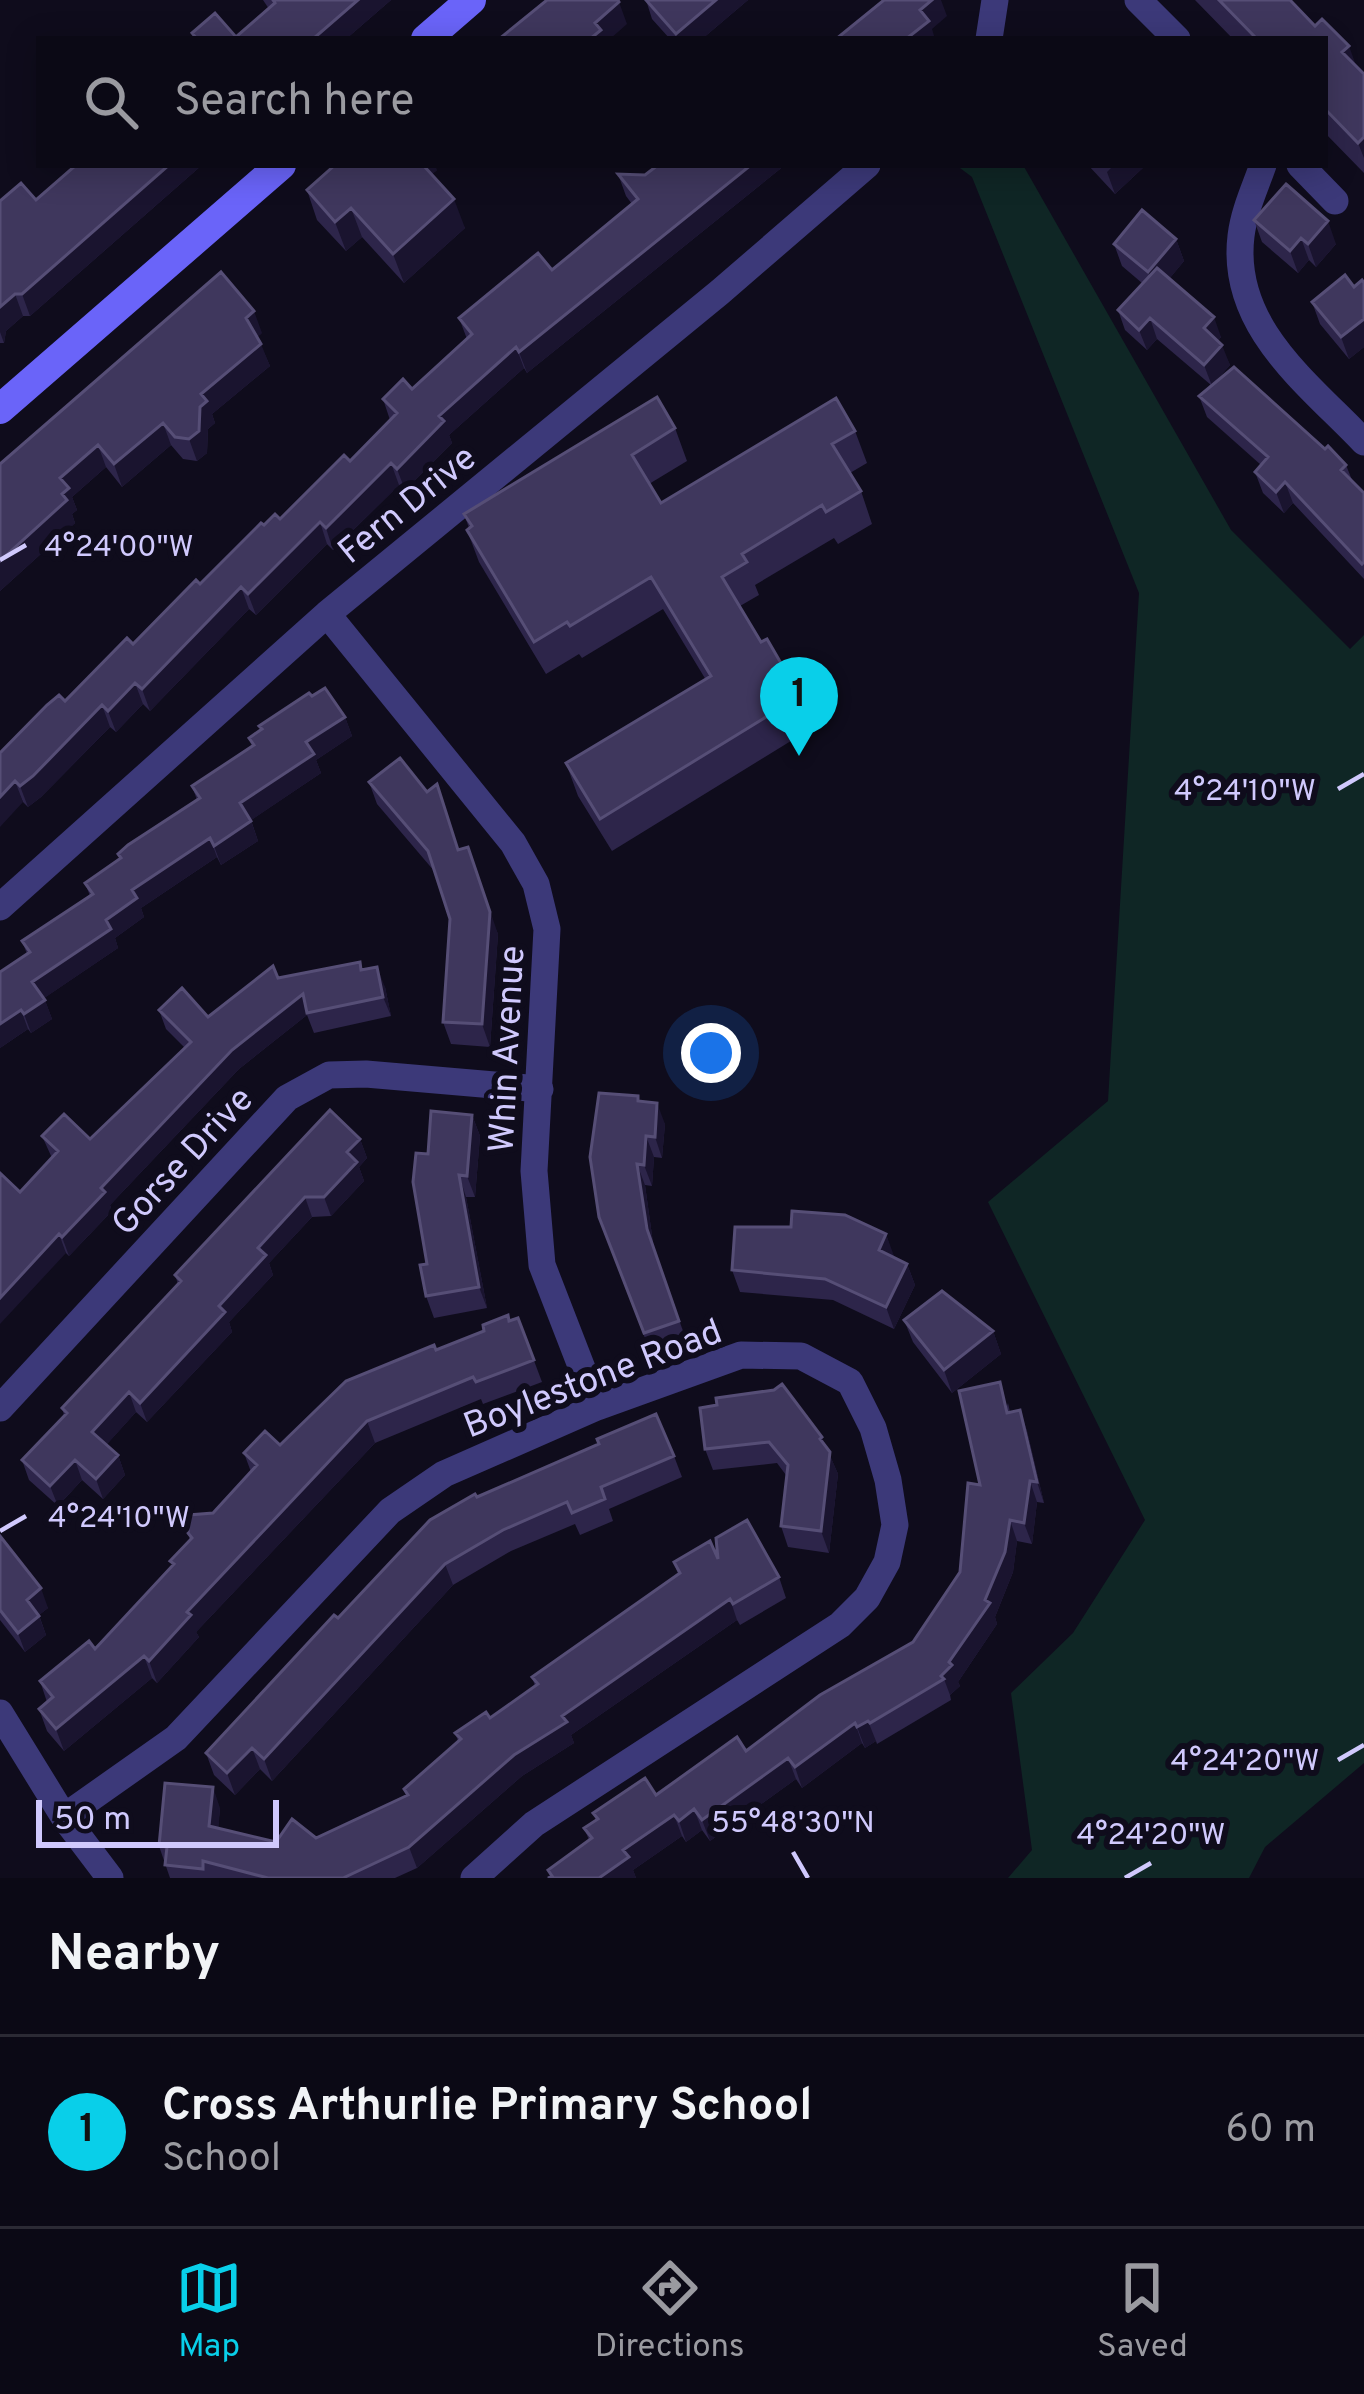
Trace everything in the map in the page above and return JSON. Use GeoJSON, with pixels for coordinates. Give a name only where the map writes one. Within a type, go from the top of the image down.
{"type":"FeatureCollection","features":[{"type":"Feature","properties":{"kind":"main road"},"geometry":{"type":"LineString","coordinates":[[429,36],[471,0]]}},
{"type":"Feature","properties":{"kind":"main road"},"geometry":{"type":"LineString","coordinates":[[0,410],[278,168]]}},
{"type":"Feature","properties":{"kind":"street"},"geometry":{"type":"LineString","coordinates":[[989,36],[995,0]]}},
{"type":"Feature","properties":{"kind":"street"},"geometry":{"type":"LineString","coordinates":[[1138,0],[1174,36]]}},
{"type":"Feature","properties":{"kind":"street","name":"Fern Drive"},"geometry":{"type":"LineString","coordinates":[[0,907],[327,614],[720,292],[864,168]]}},
{"type":"Feature","properties":{"kind":"street"},"geometry":{"type":"LineString","coordinates":[[1262,168],[1241,235],[1240,263],[1250,310],[1271,345],[1364,442]]}},
{"type":"Feature","properties":{"kind":"street"},"geometry":{"type":"LineString","coordinates":[[1303,168],[1335,201]]}},
{"type":"Feature","properties":{"kind":"street","name":"Whin Avenue"},"geometry":{"type":"LineString","coordinates":[[327,614],[513,843],[536,884],[547,928],[534,1171],[542,1264],[597,1407]]}},
{"type":"Feature","properties":{"kind":"street","name":"Gorse Drive"},"geometry":{"type":"LineString","coordinates":[[0,1408],[287,1098],[329,1075],[540,1089]]}},
{"type":"Feature","properties":{"kind":"street","name":"Boylestone Road"},"geometry":{"type":"LineString","coordinates":[[64,1817],[176,1738],[390,1511],[444,1474],[597,1407],[741,1355],[801,1356],[850,1382],[873,1428],[896,1525],[886,1562],[866,1598],[840,1625],[534,1824],[474,1878]]}},
{"type":"Feature","properties":{"kind":"street"},"geometry":{"type":"LineString","coordinates":[[0,1713],[64,1817],[110,1878]]}},
{"type":"Feature","properties":{"kind":"green space"},"geometry":{"type":"Polygon","coordinates":[[[960,168],[1025,168],[1231,530],[1350,649],[1364,635],[1364,1763],[1265,1847],[1249,1878],[1008,1878],[1032,1850],[1011,1693],[1073,1633],[1145,1520],[988,1202],[1108,1101],[1139,593],[972,177],[960,168]]]}},
{"type":"Feature","properties":{"kind":"building"},"geometry":{"type":"Polygon","coordinates":[[[273,0],[358,0],[316,36],[237,36],[273,0]]]}},
{"type":"Feature","properties":{"kind":"building"},"geometry":{"type":"Polygon","coordinates":[[[547,0],[619,2],[595,23],[601,30],[594,36],[503,36],[547,0]]]}},
{"type":"Feature","properties":{"kind":"building"},"geometry":{"type":"Polygon","coordinates":[[[646,0],[716,0],[676,34],[646,0]]]}},
{"type":"Feature","properties":{"kind":"building"},"geometry":{"type":"Polygon","coordinates":[[[884,0],[932,0],[920,10],[929,21],[910,36],[840,36],[884,0]]]}},
{"type":"Feature","properties":{"kind":"building"},"geometry":{"type":"Polygon","coordinates":[[[1219,0],[1290,0],[1315,26],[1322,19],[1349,46],[1342,52],[1364,74],[1364,137],[1358,143],[1328,112],[1328,36],[1254,36],[1219,0]]]}},
{"type":"Feature","properties":{"kind":"building"},"geometry":{"type":"Polygon","coordinates":[[[215,13],[235,36],[194,36],[192,33],[215,13]]]}},
{"type":"Feature","properties":{"kind":"building"},"geometry":{"type":"Polygon","coordinates":[[[73,168],[166,168],[22,294],[0,307],[0,201],[21,183],[36,200],[73,168]]]}},
{"type":"Feature","properties":{"kind":"building"},"geometry":{"type":"Polygon","coordinates":[[[332,168],[426,168],[454,199],[393,254],[351,208],[335,222],[307,190],[332,168]]]}},
{"type":"Feature","properties":{"kind":"building"},"geometry":{"type":"Polygon","coordinates":[[[654,168],[747,168],[519,352],[516,347],[439,416],[444,421],[397,469],[391,463],[326,528],[320,522],[248,594],[241,587],[142,689],[135,683],[108,711],[102,705],[33,776],[20,786],[15,781],[0,797],[0,753],[47,705],[59,695],[65,701],[127,638],[133,644],[196,580],[200,584],[261,523],[275,514],[280,519],[344,455],[350,461],[397,413],[383,399],[403,379],[412,389],[472,334],[459,318],[538,253],[552,270],[638,199],[618,174],[645,175],[654,168]]]}},
{"type":"Feature","properties":{"kind":"building"},"geometry":{"type":"Polygon","coordinates":[[[1286,184],[1328,221],[1308,244],[1301,238],[1290,251],[1254,220],[1286,184]]]}},
{"type":"Feature","properties":{"kind":"building"},"geometry":{"type":"Polygon","coordinates":[[[1142,210],[1176,239],[1148,272],[1114,244],[1142,210]]]}},
{"type":"Feature","properties":{"kind":"building"},"geometry":{"type":"Polygon","coordinates":[[[1157,268],[1214,317],[1204,328],[1222,345],[1204,365],[1150,318],[1139,330],[1118,310],[1157,268]]]}},
{"type":"Feature","properties":{"kind":"building"},"geometry":{"type":"Polygon","coordinates":[[[221,272],[254,311],[246,318],[261,344],[201,394],[207,401],[200,407],[199,431],[189,439],[175,437],[163,423],[114,464],[98,445],[60,478],[69,488],[62,494],[67,500],[0,561],[0,464],[221,272]]]}},
{"type":"Feature","properties":{"kind":"building"},"geometry":{"type":"Polygon","coordinates":[[[1345,275],[1354,287],[1364,283],[1364,319],[1341,337],[1312,302],[1345,275]]]}},
{"type":"Feature","properties":{"kind":"building"},"geometry":{"type":"Polygon","coordinates":[[[1234,367],[1346,465],[1341,470],[1364,493],[1362,564],[1285,482],[1276,492],[1255,472],[1268,457],[1199,396],[1234,367]]]}},
{"type":"Feature","properties":{"kind":"building"},"geometry":{"type":"Polygon","coordinates":[[[657,397],[675,428],[632,455],[661,503],[836,398],[855,431],[832,444],[861,491],[826,512],[822,505],[742,554],[747,562],[722,577],[761,642],[767,639],[800,696],[600,819],[566,763],[711,676],[651,577],[534,642],[467,530],[472,526],[464,514],[657,397]]]}},
{"type":"Feature","properties":{"kind":"building"},"geometry":{"type":"Polygon","coordinates":[[[325,688],[345,717],[306,742],[314,754],[240,803],[251,821],[214,846],[210,838],[132,890],[137,898],[106,920],[111,929],[32,982],[45,1000],[0,1024],[0,972],[30,952],[22,941],[93,894],[85,883],[121,858],[118,854],[128,845],[200,798],[192,786],[254,745],[249,738],[262,729],[259,726],[309,693],[312,696],[325,688]]]}},
{"type":"Feature","properties":{"kind":"building"},"geometry":{"type":"Polygon","coordinates":[[[400,758],[427,792],[437,784],[458,850],[468,847],[490,912],[482,1024],[443,1022],[450,919],[428,851],[369,782],[400,758]]]}},
{"type":"Feature","properties":{"kind":"building"},"geometry":{"type":"Polygon","coordinates":[[[360,962],[361,970],[377,967],[383,997],[307,1013],[303,994],[232,1050],[101,1188],[105,1192],[0,1298],[0,1173],[20,1192],[58,1151],[42,1136],[64,1114],[90,1139],[191,1042],[159,1010],[182,988],[208,1017],[273,966],[278,978],[360,962]]]}},
{"type":"Feature","properties":{"kind":"building"},"geometry":{"type":"Polygon","coordinates":[[[599,1093],[638,1096],[638,1101],[657,1103],[655,1137],[646,1136],[644,1165],[637,1164],[647,1229],[679,1321],[644,1333],[599,1217],[590,1157],[599,1093]]]}},
{"type":"Feature","properties":{"kind":"building"},"geometry":{"type":"Polygon","coordinates":[[[330,1110],[360,1139],[347,1152],[357,1162],[324,1197],[305,1197],[258,1248],[266,1255],[219,1306],[225,1312],[140,1403],[129,1392],[92,1432],[118,1455],[96,1479],[75,1460],[50,1486],[22,1460],[67,1413],[62,1408],[181,1281],[175,1275],[330,1110]]]}},
{"type":"Feature","properties":{"kind":"building"},"geometry":{"type":"Polygon","coordinates":[[[431,1111],[472,1115],[467,1176],[459,1175],[479,1287],[426,1296],[420,1265],[427,1264],[413,1182],[416,1153],[428,1154],[431,1111]]]}},
{"type":"Feature","properties":{"kind":"building"},"geometry":{"type":"Polygon","coordinates":[[[792,1211],[845,1215],[886,1234],[879,1250],[907,1264],[886,1307],[825,1279],[732,1270],[735,1227],[791,1227],[792,1211]]]}},
{"type":"Feature","properties":{"kind":"building"},"geometry":{"type":"Polygon","coordinates":[[[942,1291],[993,1331],[944,1370],[904,1320],[942,1291]]]}},
{"type":"Feature","properties":{"kind":"building"},"geometry":{"type":"Polygon","coordinates":[[[508,1315],[509,1321],[518,1318],[534,1360],[476,1382],[473,1377],[367,1421],[187,1612],[191,1615],[149,1661],[144,1656],[56,1729],[39,1709],[53,1697],[40,1681],[89,1641],[95,1649],[174,1564],[170,1561],[192,1538],[189,1515],[213,1513],[257,1465],[244,1453],[265,1431],[280,1445],[346,1381],[434,1345],[436,1350],[484,1331],[483,1325],[508,1315]]]}},
{"type":"Feature","properties":{"kind":"building"},"geometry":{"type":"Polygon","coordinates":[[[1000,1382],[1007,1413],[1020,1410],[1037,1482],[1030,1481],[1024,1523],[1010,1520],[1005,1552],[985,1600],[990,1603],[949,1662],[952,1665],[941,1676],[944,1679],[870,1723],[857,1727],[855,1723],[795,1767],[788,1758],[702,1820],[694,1809],[679,1821],[674,1815],[623,1850],[629,1857],[599,1878],[548,1878],[552,1876],[548,1870],[592,1838],[584,1828],[598,1819],[593,1813],[645,1778],[656,1795],[737,1737],[746,1751],[820,1695],[913,1642],[960,1572],[968,1483],[980,1485],[959,1391],[1000,1382]]]}},
{"type":"Feature","properties":{"kind":"building"},"geometry":{"type":"Polygon","coordinates":[[[782,1384],[830,1452],[821,1531],[781,1526],[788,1465],[769,1442],[705,1449],[700,1408],[717,1405],[716,1398],[774,1390],[782,1384]]]}},
{"type":"Feature","properties":{"kind":"building"},"geometry":{"type":"Polygon","coordinates":[[[656,1414],[674,1456],[601,1487],[605,1499],[572,1513],[567,1502],[503,1530],[445,1564],[264,1759],[252,1748],[227,1773],[206,1753],[430,1520],[475,1494],[599,1444],[597,1439],[656,1414]]]}},
{"type":"Feature","properties":{"kind":"building"},"geometry":{"type":"Polygon","coordinates":[[[747,1520],[779,1577],[733,1604],[730,1599],[562,1716],[567,1722],[514,1755],[409,1847],[343,1878],[268,1878],[203,1861],[203,1869],[165,1865],[167,1847],[159,1846],[165,1783],[213,1787],[209,1826],[276,1842],[292,1819],[316,1838],[408,1795],[404,1789],[461,1739],[455,1733],[486,1712],[490,1718],[538,1684],[532,1677],[680,1573],[674,1562],[710,1541],[718,1559],[716,1538],[747,1520]]]}},
{"type":"Feature","properties":{"kind":"building"},"geometry":{"type":"Polygon","coordinates":[[[0,1536],[41,1588],[27,1600],[39,1616],[18,1633],[0,1610],[0,1536]]]}},
{"type":"Feature","properties":{"kind":"place","name":"Cross Arthurlie Primary School"},"geometry":{"type":"Point","coordinates":[799,756]}}]}
